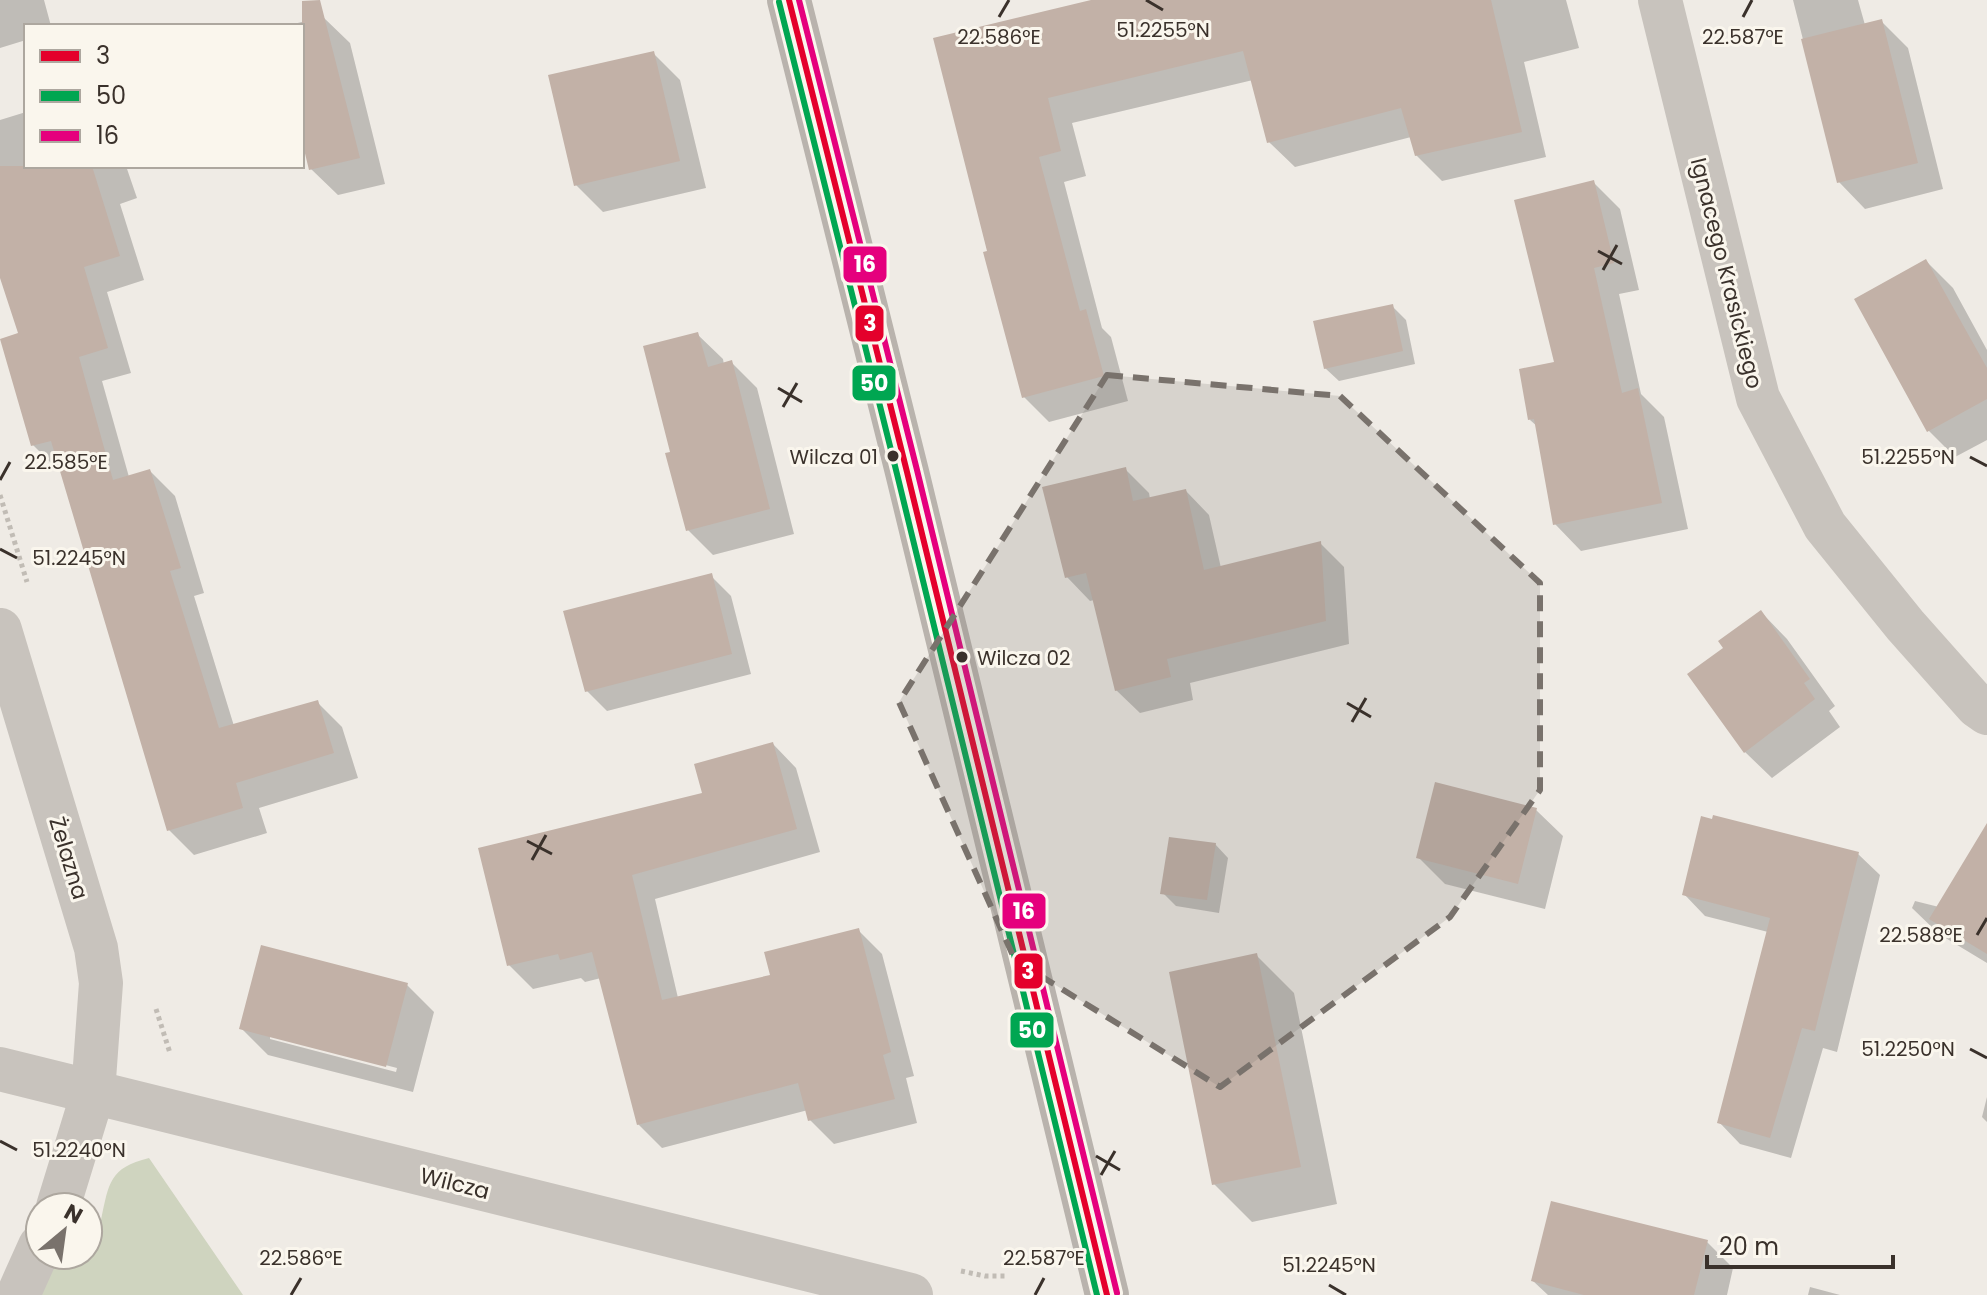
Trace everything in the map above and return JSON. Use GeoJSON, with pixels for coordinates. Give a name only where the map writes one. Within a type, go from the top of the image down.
{"type":"FeatureCollection","features":[{"type":"Feature","properties":{"kind":"street"},"geometry":{"type":"LineString","coordinates":[[789,0],[1107,1295]]}},
{"type":"Feature","properties":{"kind":"street","name":"Ignacego Krasickiego"},"geometry":{"type":"LineString","coordinates":[[1660,0],[1758,398],[1825,526],[1905,625],[1977,706],[1987,713]]}},
{"type":"Feature","properties":{"kind":"street","name":"Żelazna"},"geometry":{"type":"LineString","coordinates":[[0,630],[96,948],[101,983],[93,1093],[63,1191]]}},
{"type":"Feature","properties":{"kind":"street","name":"Wilcza"},"geometry":{"type":"LineString","coordinates":[[0,1069],[911,1295]]}},
{"type":"Feature","properties":{"kind":"street"},"geometry":{"type":"LineString","coordinates":[[18,1295],[29,1271]]}},
{"type":"Feature","properties":{"kind":"path"},"geometry":{"type":"LineString","coordinates":[[0,495],[27,585]]}},
{"type":"Feature","properties":{"kind":"path"},"geometry":{"type":"LineString","coordinates":[[155,1004],[173,1065]]}},
{"type":"Feature","properties":{"kind":"path"},"geometry":{"type":"LineString","coordinates":[[947,1268],[985,1276],[1007,1276]]}},
{"type":"Feature","properties":{"kind":"highlighted area"},"geometry":{"type":"Polygon","coordinates":[[[1107,375],[1340,396],[1540,583],[1540,790],[1450,917],[1220,1087],[1015,960],[899,702],[1107,375]]]}},
{"type":"Feature","properties":{"kind":"green space"},"geometry":{"type":"Polygon","coordinates":[[[149,1158],[243,1295],[33,1295],[45,1271],[104,1271],[106,1196],[118,1172],[149,1158]]]}},
{"type":"Feature","properties":{"kind":"building"},"geometry":{"type":"Polygon","coordinates":[[[320,0],[360,158],[309,170],[304,149],[302,1],[320,0]]]}},
{"type":"Feature","properties":{"kind":"building"},"geometry":{"type":"Polygon","coordinates":[[[1091,0],[1491,0],[1522,132],[1415,156],[1401,108],[1267,143],[1243,51],[1048,98],[1061,151],[1039,157],[1080,311],[1086,309],[1104,376],[1022,398],[983,252],[987,251],[933,38],[1091,0]]]}},
{"type":"Feature","properties":{"kind":"building"},"geometry":{"type":"Polygon","coordinates":[[[1882,19],[1918,163],[1837,183],[1801,39],[1882,19]]]}},
{"type":"Feature","properties":{"kind":"building"},"geometry":{"type":"Polygon","coordinates":[[[654,51],[680,161],[574,186],[548,75],[654,51]]]}},
{"type":"Feature","properties":{"kind":"building"},"geometry":{"type":"Polygon","coordinates":[[[0,166],[93,168],[120,256],[84,267],[108,348],[79,357],[113,480],[150,469],[181,568],[170,571],[219,728],[318,700],[334,753],[236,783],[243,808],[167,831],[51,441],[31,446],[0,339],[18,333],[0,278],[0,166]]]}},
{"type":"Feature","properties":{"kind":"building"},"geometry":{"type":"Polygon","coordinates":[[[1594,180],[1614,263],[1594,268],[1622,393],[1638,388],[1662,503],[1553,525],[1534,419],[1528,420],[1519,369],[1554,362],[1514,200],[1594,180]]]}},
{"type":"Feature","properties":{"kind":"building"},"geometry":{"type":"Polygon","coordinates":[[[1926,259],[1987,368],[1987,399],[1927,432],[1854,299],[1926,259]]]}},
{"type":"Feature","properties":{"kind":"building"},"geometry":{"type":"Polygon","coordinates":[[[1393,304],[1403,351],[1324,369],[1313,321],[1393,304]]]}},
{"type":"Feature","properties":{"kind":"building"},"geometry":{"type":"Polygon","coordinates":[[[698,332],[708,367],[732,360],[770,509],[686,531],[665,453],[670,452],[643,346],[698,332]]]}},
{"type":"Feature","properties":{"kind":"building"},"geometry":{"type":"Polygon","coordinates":[[[1126,467],[1133,501],[1186,489],[1204,570],[1321,541],[1326,621],[1167,659],[1171,677],[1115,691],[1086,573],[1065,578],[1042,487],[1126,467]]]}},
{"type":"Feature","properties":{"kind":"building"},"geometry":{"type":"Polygon","coordinates":[[[712,573],[732,654],[585,692],[563,611],[712,573]]]}},
{"type":"Feature","properties":{"kind":"building"},"geometry":{"type":"Polygon","coordinates":[[[1761,610],[1810,679],[1804,683],[1815,699],[1744,753],[1687,674],[1723,648],[1718,641],[1761,610]]]}},
{"type":"Feature","properties":{"kind":"building"},"geometry":{"type":"Polygon","coordinates":[[[773,742],[797,829],[632,875],[662,1000],[770,975],[764,952],[859,928],[891,1052],[883,1055],[895,1099],[808,1121],[798,1083],[637,1125],[592,952],[560,960],[558,954],[507,966],[478,848],[702,793],[694,764],[773,742]]]}},
{"type":"Feature","properties":{"kind":"building"},"geometry":{"type":"Polygon","coordinates":[[[1435,782],[1537,808],[1518,884],[1416,858],[1435,782]]]}},
{"type":"Feature","properties":{"kind":"building"},"geometry":{"type":"Polygon","coordinates":[[[1713,815],[1859,852],[1815,1031],[1802,1028],[1770,1138],[1717,1123],[1770,918],[1682,895],[1701,816],[1712,819],[1713,815]]]}},
{"type":"Feature","properties":{"kind":"building"},"geometry":{"type":"Polygon","coordinates":[[[1987,823],[1987,954],[1929,919],[1987,823]]]}},
{"type":"Feature","properties":{"kind":"building"},"geometry":{"type":"Polygon","coordinates":[[[1169,837],[1216,843],[1207,900],[1160,894],[1169,837]]]}},
{"type":"Feature","properties":{"kind":"building"},"geometry":{"type":"Polygon","coordinates":[[[261,945],[408,983],[386,1067],[239,1029],[261,945]]]}},
{"type":"Feature","properties":{"kind":"building"},"geometry":{"type":"Polygon","coordinates":[[[1257,953],[1301,1167],[1212,1185],[1169,972],[1257,953]]]}},
{"type":"Feature","properties":{"kind":"building"},"geometry":{"type":"Polygon","coordinates":[[[1551,1201],[1708,1240],[1694,1295],[1584,1295],[1531,1281],[1551,1201]]]}},
{"type":"Feature","properties":{"kind":"transit line","name":"3"},"geometry":{"type":"LineString","coordinates":[[789,0],[1107,1295]]}},
{"type":"Feature","properties":{"kind":"transit line","name":"16"},"geometry":{"type":"LineString","coordinates":[[799,0],[1117,1293]]}},
{"type":"Feature","properties":{"kind":"transit line","name":"50"},"geometry":{"type":"LineString","coordinates":[[779,2],[1097,1295]]}},
{"type":"Feature","properties":{"kind":"place","name":"Wilcza 01"},"geometry":{"type":"Point","coordinates":[893,456]}},
{"type":"Feature","properties":{"kind":"place","name":"Wilcza 02"},"geometry":{"type":"Point","coordinates":[962,657]}}]}
